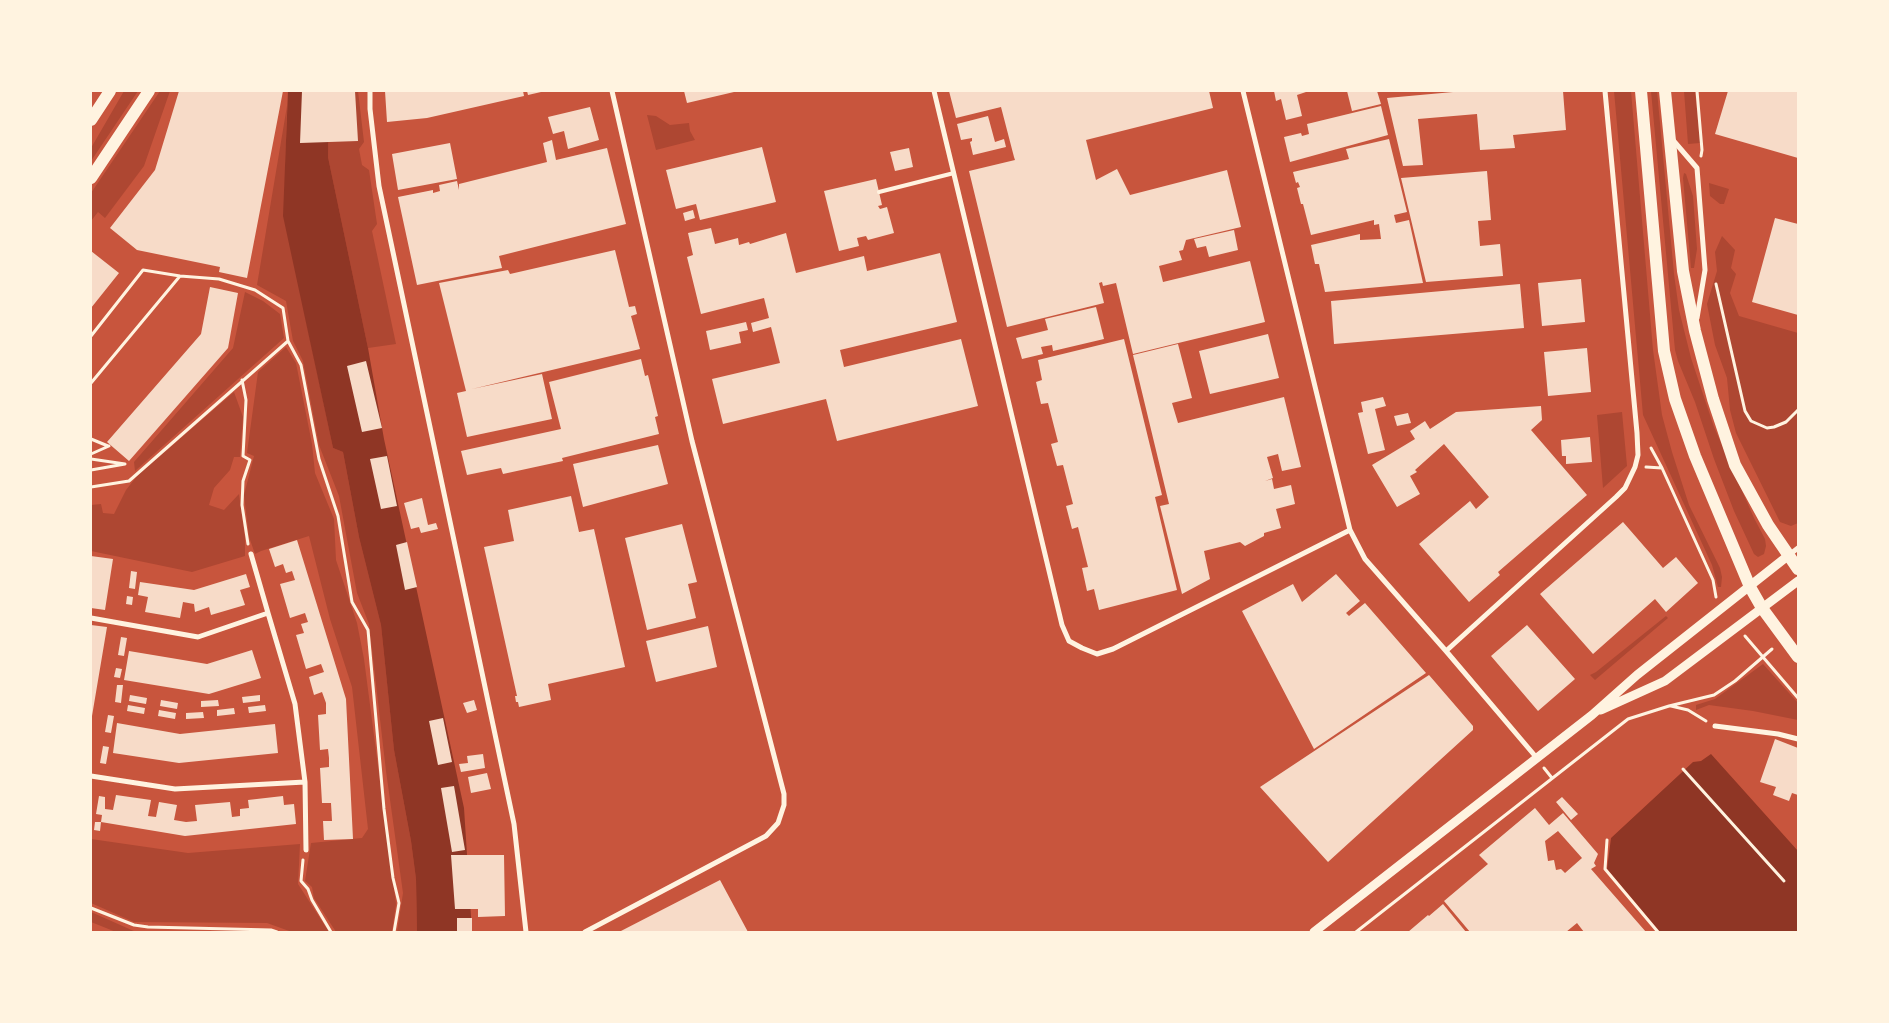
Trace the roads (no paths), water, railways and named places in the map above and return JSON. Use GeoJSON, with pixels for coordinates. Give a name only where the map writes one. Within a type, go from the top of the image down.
{"type":"FeatureCollection","features":[{"type":"Feature","properties":{"kind":"main road"},"geometry":{"type":"LineString","coordinates":[[91,120],[110,91]]}},
{"type":"Feature","properties":{"kind":"main road"},"geometry":{"type":"LineString","coordinates":[[91,178],[149,91]]}},
{"type":"Feature","properties":{"kind":"main road"},"geometry":{"type":"LineString","coordinates":[[1641,91],[1664,351],[1676,400],[1695,456],[1750,587],[1762,608],[1798,657]]}},
{"type":"Feature","properties":{"kind":"main road"},"geometry":{"type":"LineString","coordinates":[[1665,91],[1684,271],[1695,331],[1713,399],[1735,465],[1768,525],[1793,552],[1798,569]]}},
{"type":"Feature","properties":{"kind":"street"},"geometry":{"type":"LineString","coordinates":[[370,91],[370,109],[379,186],[514,824],[526,932]]}},
{"type":"Feature","properties":{"kind":"street"},"geometry":{"type":"LineString","coordinates":[[585,932],[766,836],[778,823],[784,805],[784,794],[692,441],[612,91]]}},
{"type":"Feature","properties":{"kind":"street"},"geometry":{"type":"LineString","coordinates":[[934,91],[1062,625],[1069,640],[1097,654],[1113,649],[1350,530]]}},
{"type":"Feature","properties":{"kind":"street"},"geometry":{"type":"LineString","coordinates":[[1243,91],[1350,530],[1365,559],[1536,757]]}},
{"type":"Feature","properties":{"kind":"street"},"geometry":{"type":"LineString","coordinates":[[1446,651],[1625,488],[1635,467],[1638,455],[1605,91]]}},
{"type":"Feature","properties":{"kind":"street"},"geometry":{"type":"LineString","coordinates":[[1669,136],[1697,168],[1705,270],[1695,331]]}},
{"type":"Feature","properties":{"kind":"street"},"geometry":{"type":"LineString","coordinates":[[1314,932],[1592,715],[1637,675],[1793,552]]}},
{"type":"Feature","properties":{"kind":"street"},"geometry":{"type":"LineString","coordinates":[[251,554],[294,704],[305,782],[306,850]]}},
{"type":"Feature","properties":{"kind":"street"},"geometry":{"type":"LineString","coordinates":[[1592,715],[1664,681],[1798,581]]}},
{"type":"Feature","properties":{"kind":"street"},"geometry":{"type":"LineString","coordinates":[[91,618],[198,637],[268,612]]}},
{"type":"Feature","properties":{"kind":"street"},"geometry":{"type":"LineString","coordinates":[[1715,726],[1778,734],[1798,739]]}},
{"type":"Feature","properties":{"kind":"street"},"geometry":{"type":"LineString","coordinates":[[91,776],[175,789],[305,782]]}},
{"type":"Feature","properties":{"kind":"lane"},"geometry":{"type":"LineString","coordinates":[[879,192],[954,173]]}}]}
